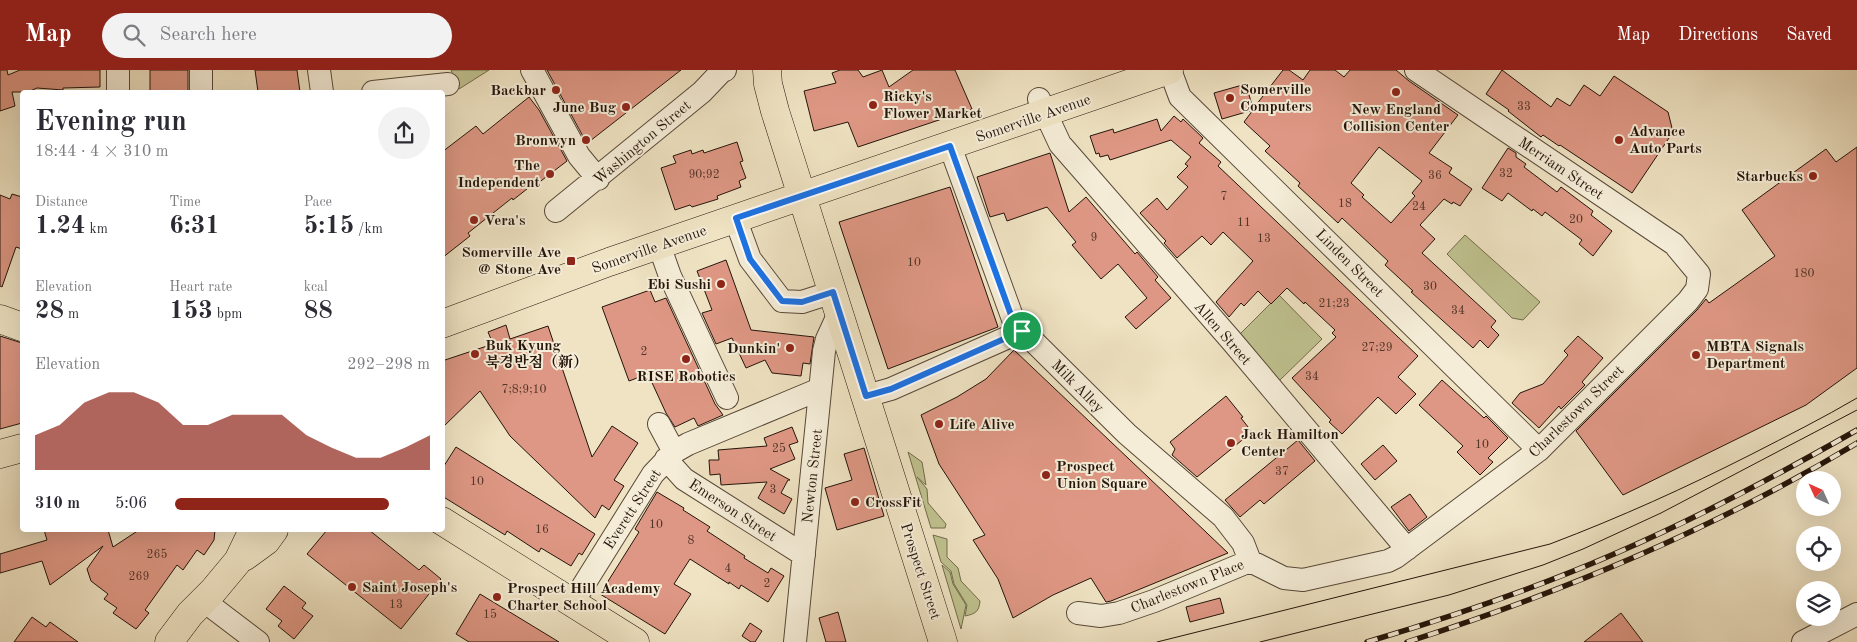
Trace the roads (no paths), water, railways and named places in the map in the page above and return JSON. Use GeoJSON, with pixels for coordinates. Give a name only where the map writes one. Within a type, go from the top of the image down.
{"type":"FeatureCollection","features":[{"type":"Feature","properties":{"kind":"main road","name":"Prospect Street"},"geometry":{"type":"LineString","coordinates":[[767,70],[768,84],[775,111],[943,642]]}},
{"type":"Feature","properties":{"kind":"main road","name":"Somerville Avenue"},"geometry":{"type":"LineString","coordinates":[[445,323],[736,218],[950,146],[1043,106],[1170,70]]}},
{"type":"Feature","properties":{"kind":"main road"},"geometry":{"type":"LineString","coordinates":[[0,319],[20,326]]}},
{"type":"Feature","properties":{"kind":"main road"},"geometry":{"type":"LineString","coordinates":[[0,454],[20,449]]}},
{"type":"Feature","properties":{"kind":"main road"},"geometry":{"type":"LineString","coordinates":[[445,523],[635,642]]}},
{"type":"Feature","properties":{"kind":"main road"},"geometry":{"type":"LineString","coordinates":[[238,561],[252,532]]}},
{"type":"Feature","properties":{"kind":"main road"},"geometry":{"type":"LineString","coordinates":[[169,642],[190,614],[238,561],[266,541],[273,532]]}},
{"type":"Feature","properties":{"kind":"street"},"geometry":{"type":"LineString","coordinates":[[118,70],[118,90]]}},
{"type":"Feature","properties":{"kind":"street"},"geometry":{"type":"LineString","coordinates":[[201,70],[201,90]]}},
{"type":"Feature","properties":{"kind":"street"},"geometry":{"type":"LineString","coordinates":[[319,70],[322,90]]}},
{"type":"Feature","properties":{"kind":"street"},"geometry":{"type":"LineString","coordinates":[[532,70],[579,156],[598,179]]}},
{"type":"Feature","properties":{"kind":"street","name":"Washington Street"},"geometry":{"type":"LineString","coordinates":[[556,211],[598,179],[702,92],[723,70]]}},
{"type":"Feature","properties":{"kind":"street","name":"Linden Street"},"geometry":{"type":"LineString","coordinates":[[1170,70],[1180,97],[1539,450]]}},
{"type":"Feature","properties":{"kind":"street","name":"Merriam Street"},"geometry":{"type":"LineString","coordinates":[[1416,70],[1674,244],[1699,274]]}},
{"type":"Feature","properties":{"kind":"street"},"geometry":{"type":"LineString","coordinates":[[392,90],[448,84]]}},
{"type":"Feature","properties":{"kind":"street","name":"Allen Street"},"geometry":{"type":"LineString","coordinates":[[1043,106],[1060,144],[1231,340],[1407,548]]}},
{"type":"Feature","properties":{"kind":"street","name":"Milk Alley"},"geometry":{"type":"LineString","coordinates":[[950,146],[1011,315],[1022,331],[1126,434],[1223,517],[1243,543],[1250,561]]}},
{"type":"Feature","properties":{"kind":"street"},"geometry":{"type":"LineString","coordinates":[[736,218],[750,259],[782,301],[836,303]]}},
{"type":"Feature","properties":{"kind":"street"},"geometry":{"type":"LineString","coordinates":[[659,245],[670,276],[727,398]]}},
{"type":"Feature","properties":{"kind":"street","name":"Charlestown Street"},"geometry":{"type":"LineString","coordinates":[[1407,548],[1539,450],[1688,301],[1697,289],[1699,274]]}},
{"type":"Feature","properties":{"kind":"street","name":"Newton Street"},"geometry":{"type":"LineString","coordinates":[[795,642],[825,345],[836,303]]}},
{"type":"Feature","properties":{"kind":"street"},"geometry":{"type":"LineString","coordinates":[[866,396],[891,389],[1022,331]]}},
{"type":"Feature","properties":{"kind":"street","name":"Everett Street"},"geometry":{"type":"LineString","coordinates":[[573,602],[653,474],[670,455],[688,444],[820,389]]}},
{"type":"Feature","properties":{"kind":"street","name":"Emerson Street"},"geometry":{"type":"LineString","coordinates":[[659,424],[670,455],[684,479],[804,555]]}},
{"type":"Feature","properties":{"kind":"street","name":"Charlestown Place"},"geometry":{"type":"LineString","coordinates":[[1078,613],[1101,616],[1119,613],[1154,601],[1250,561],[1284,578],[1303,580],[1388,561],[1407,548]]}},
{"type":"Feature","properties":{"kind":"street"},"geometry":{"type":"LineString","coordinates":[[204,600],[258,642]]}},
{"type":"Feature","properties":{"kind":"street"},"geometry":{"type":"LineString","coordinates":[[1803,642],[1857,614]]}},
{"type":"Feature","properties":{"kind":"tram line"},"geometry":{"type":"LineString","coordinates":[[1157,642],[1550,544],[1627,513],[1702,479],[1792,434],[1857,398]]}},
{"type":"Feature","properties":{"kind":"tram line"},"geometry":{"type":"LineString","coordinates":[[1260,642],[1449,595],[1543,565],[1661,513],[1857,410]]}},
{"type":"Feature","properties":{"kind":"railway"},"geometry":{"type":"LineString","coordinates":[[1367,642],[1492,602],[1614,554],[1676,526],[1737,495],[1857,430]]}},
{"type":"Feature","properties":{"kind":"railway"},"geometry":{"type":"LineString","coordinates":[[1407,642],[1524,602],[1638,556],[1749,503],[1857,443]]}},
{"type":"Feature","properties":{"kind":"place","name":"Backbar"},"geometry":{"type":"Point","coordinates":[556,90]}},
{"type":"Feature","properties":{"kind":"place","name":"New England Collision Center"},"geometry":{"type":"Point","coordinates":[1396,92]}},
{"type":"Feature","properties":{"kind":"place","name":"Somerville Computers"},"geometry":{"type":"Point","coordinates":[1230,98]}},
{"type":"Feature","properties":{"kind":"place","name":"Ricky's Flower Market"},"geometry":{"type":"Point","coordinates":[873,105]}},
{"type":"Feature","properties":{"kind":"place","name":"June Bug"},"geometry":{"type":"Point","coordinates":[626,107]}},
{"type":"Feature","properties":{"kind":"place","name":"Bronwyn"},"geometry":{"type":"Point","coordinates":[586,140]}},
{"type":"Feature","properties":{"kind":"place","name":"Advance Auto Parts"},"geometry":{"type":"Point","coordinates":[1619,140]}},
{"type":"Feature","properties":{"kind":"place","name":"The Independent"},"geometry":{"type":"Point","coordinates":[550,174]}},
{"type":"Feature","properties":{"kind":"place","name":"Starbucks"},"geometry":{"type":"Point","coordinates":[1813,176]}},
{"type":"Feature","properties":{"kind":"place","name":"Vera's"},"geometry":{"type":"Point","coordinates":[474,220]}},
{"type":"Feature","properties":{"kind":"place","name":"Somerville Ave @ Stone Ave"},"geometry":{"type":"Point","coordinates":[571,261]}},
{"type":"Feature","properties":{"kind":"place","name":"Ebi Sushi"},"geometry":{"type":"Point","coordinates":[721,284]}},
{"type":"Feature","properties":{"kind":"place","name":"Dunkin'"},"geometry":{"type":"Point","coordinates":[790,348]}},
{"type":"Feature","properties":{"kind":"place","name":"Buk Kyung 북경반점（新）"},"geometry":{"type":"Point","coordinates":[475,354]}},
{"type":"Feature","properties":{"kind":"place","name":"MBTA Signals Department"},"geometry":{"type":"Point","coordinates":[1696,355]}},
{"type":"Feature","properties":{"kind":"place","name":"RISE Robotics"},"geometry":{"type":"Point","coordinates":[686,359]}},
{"type":"Feature","properties":{"kind":"place","name":"Life Alive"},"geometry":{"type":"Point","coordinates":[939,424]}},
{"type":"Feature","properties":{"kind":"place","name":"Jack Hamilton Center"},"geometry":{"type":"Point","coordinates":[1231,443]}},
{"type":"Feature","properties":{"kind":"place","name":"Prospect Union Square"},"geometry":{"type":"Point","coordinates":[1046,475]}},
{"type":"Feature","properties":{"kind":"place","name":"CrossFit"},"geometry":{"type":"Point","coordinates":[855,502]}},
{"type":"Feature","properties":{"kind":"place","name":"Saint Joseph's"},"geometry":{"type":"Point","coordinates":[352,587]}},
{"type":"Feature","properties":{"kind":"place","name":"Prospect Hill Academy Charter School"},"geometry":{"type":"Point","coordinates":[497,597]}}]}
